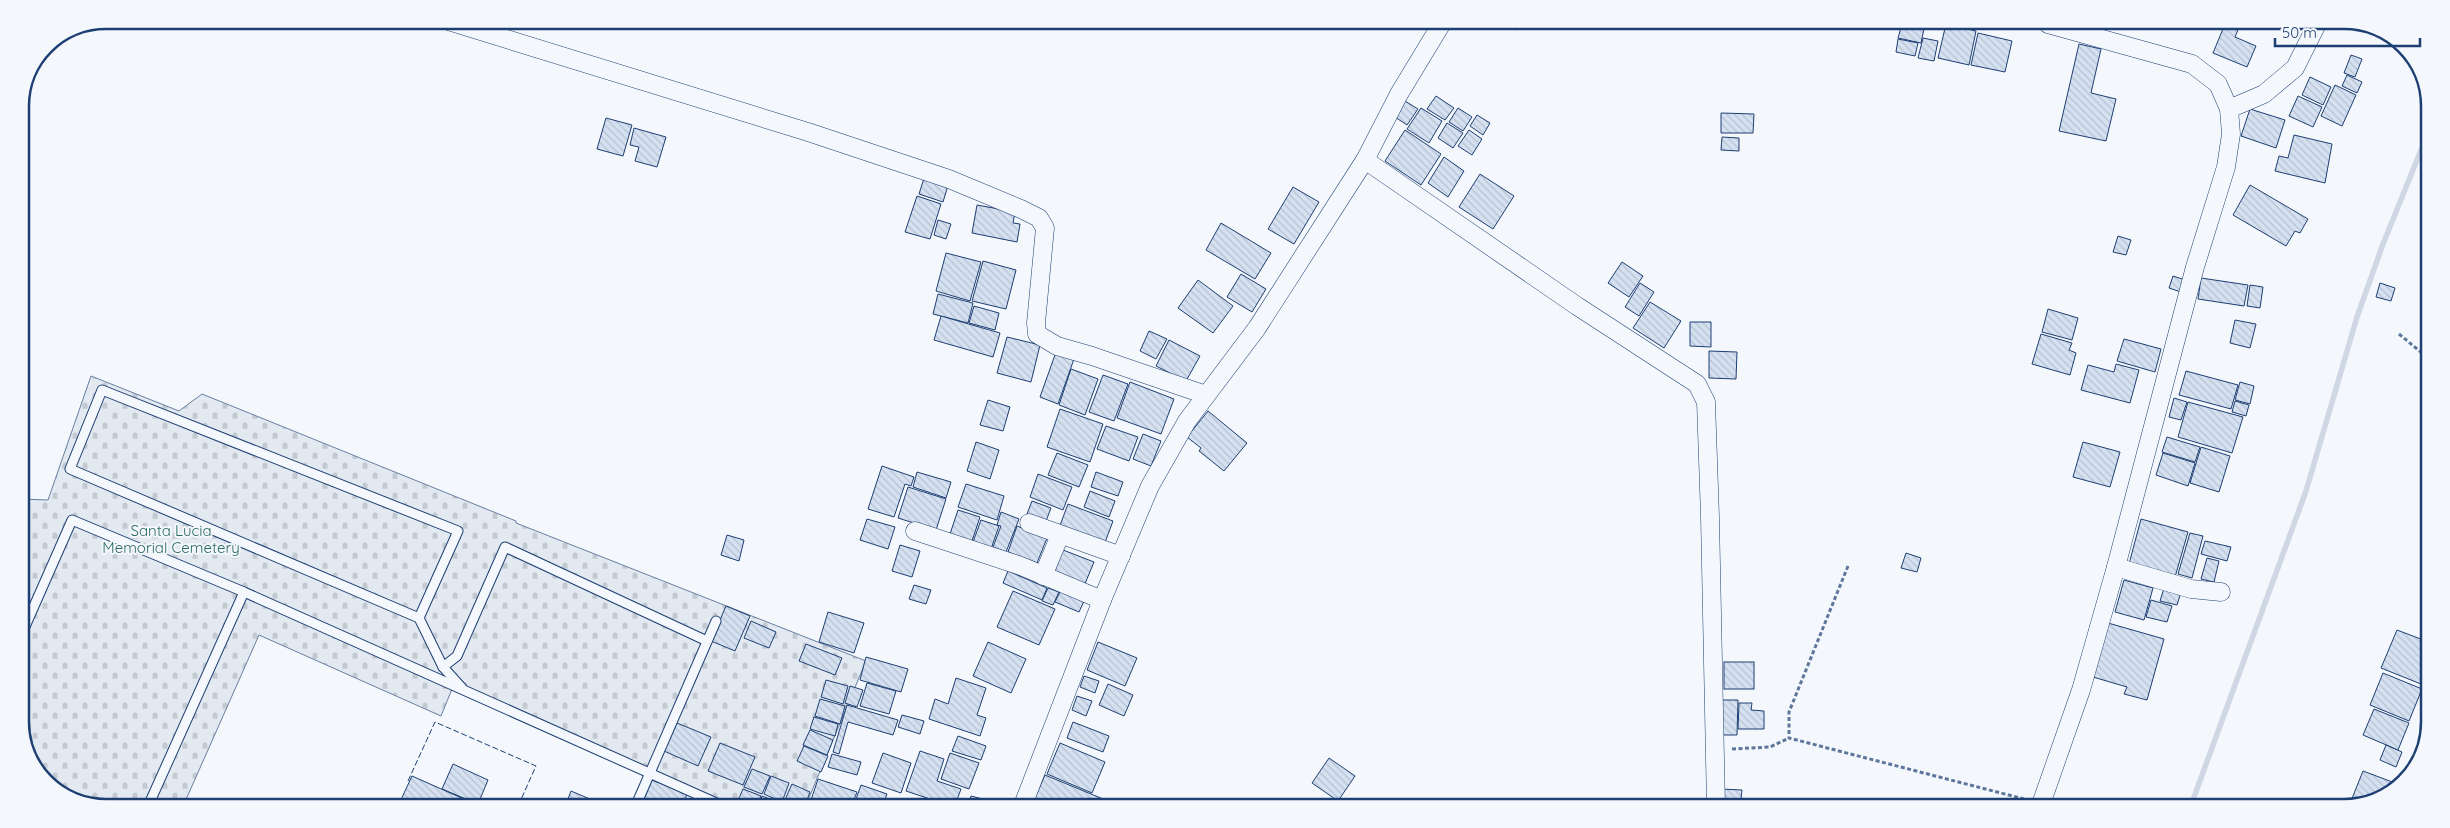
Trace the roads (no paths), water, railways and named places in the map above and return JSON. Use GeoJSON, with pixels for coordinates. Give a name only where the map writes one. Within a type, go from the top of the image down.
{"type":"FeatureCollection","features":[{"type":"Feature","properties":{"kind":"street"},"geometry":{"type":"LineString","coordinates":[[474,29],[808,132],[949,179],[1021,209],[1039,218],[1045,228],[1036,322],[1037,334],[1057,346],[1206,395]]}},
{"type":"Feature","properties":{"kind":"street"},"geometry":{"type":"LineString","coordinates":[[1025,799],[1102,600],[1150,486],[1187,422],[1257,328],[1365,160],[1399,94],[1438,29]]}},
{"type":"Feature","properties":{"kind":"street"},"geometry":{"type":"LineString","coordinates":[[2043,799],[2081,690],[2116,568],[2195,267],[2226,167],[2231,134],[2229,109],[2218,84],[2192,64],[2066,29]]}},
{"type":"Feature","properties":{"kind":"street"},"geometry":{"type":"LineString","coordinates":[[2229,109],[2264,94],[2295,68],[2314,29]]}},
{"type":"Feature","properties":{"kind":"street"},"geometry":{"type":"LineString","coordinates":[[1365,160],[1577,306],[1698,384],[1706,402],[1716,799]]}},
{"type":"Feature","properties":{"kind":"street"},"geometry":{"type":"LineString","coordinates":[[1030,523],[1121,556]]}},
{"type":"Feature","properties":{"kind":"street"},"geometry":{"type":"LineString","coordinates":[[915,531],[1044,576],[1102,600]]}},
{"type":"Feature","properties":{"kind":"street"},"geometry":{"type":"LineString","coordinates":[[1044,576],[1060,535]]}},
{"type":"Feature","properties":{"kind":"street"},"geometry":{"type":"LineString","coordinates":[[2116,568],[2191,589],[2221,592]]}},
{"type":"Feature","properties":{"kind":"lane"},"geometry":{"type":"LineString","coordinates":[[419,618],[458,531],[102,390],[70,469],[419,618],[443,667],[462,688]]}},
{"type":"Feature","properties":{"kind":"lane"},"geometry":{"type":"LineString","coordinates":[[29,618],[72,520],[244,592],[707,799]]}},
{"type":"Feature","properties":{"kind":"lane"},"geometry":{"type":"LineString","coordinates":[[443,667],[457,656],[505,547],[707,640]]}},
{"type":"Feature","properties":{"kind":"lane"},"geometry":{"type":"LineString","coordinates":[[151,799],[244,592]]}},
{"type":"Feature","properties":{"kind":"lane"},"geometry":{"type":"LineString","coordinates":[[638,799],[716,621]]}},
{"type":"Feature","properties":{"kind":"waterway"},"geometry":{"type":"LineString","coordinates":[[2193,799],[2306,491],[2357,317],[2383,244],[2421,150]]}},
{"type":"Feature","properties":{"kind":"park label","name":"Santa Lucia Memorial Cemetery"},"geometry":{"type":"Point","coordinates":[171,540]}}]}
